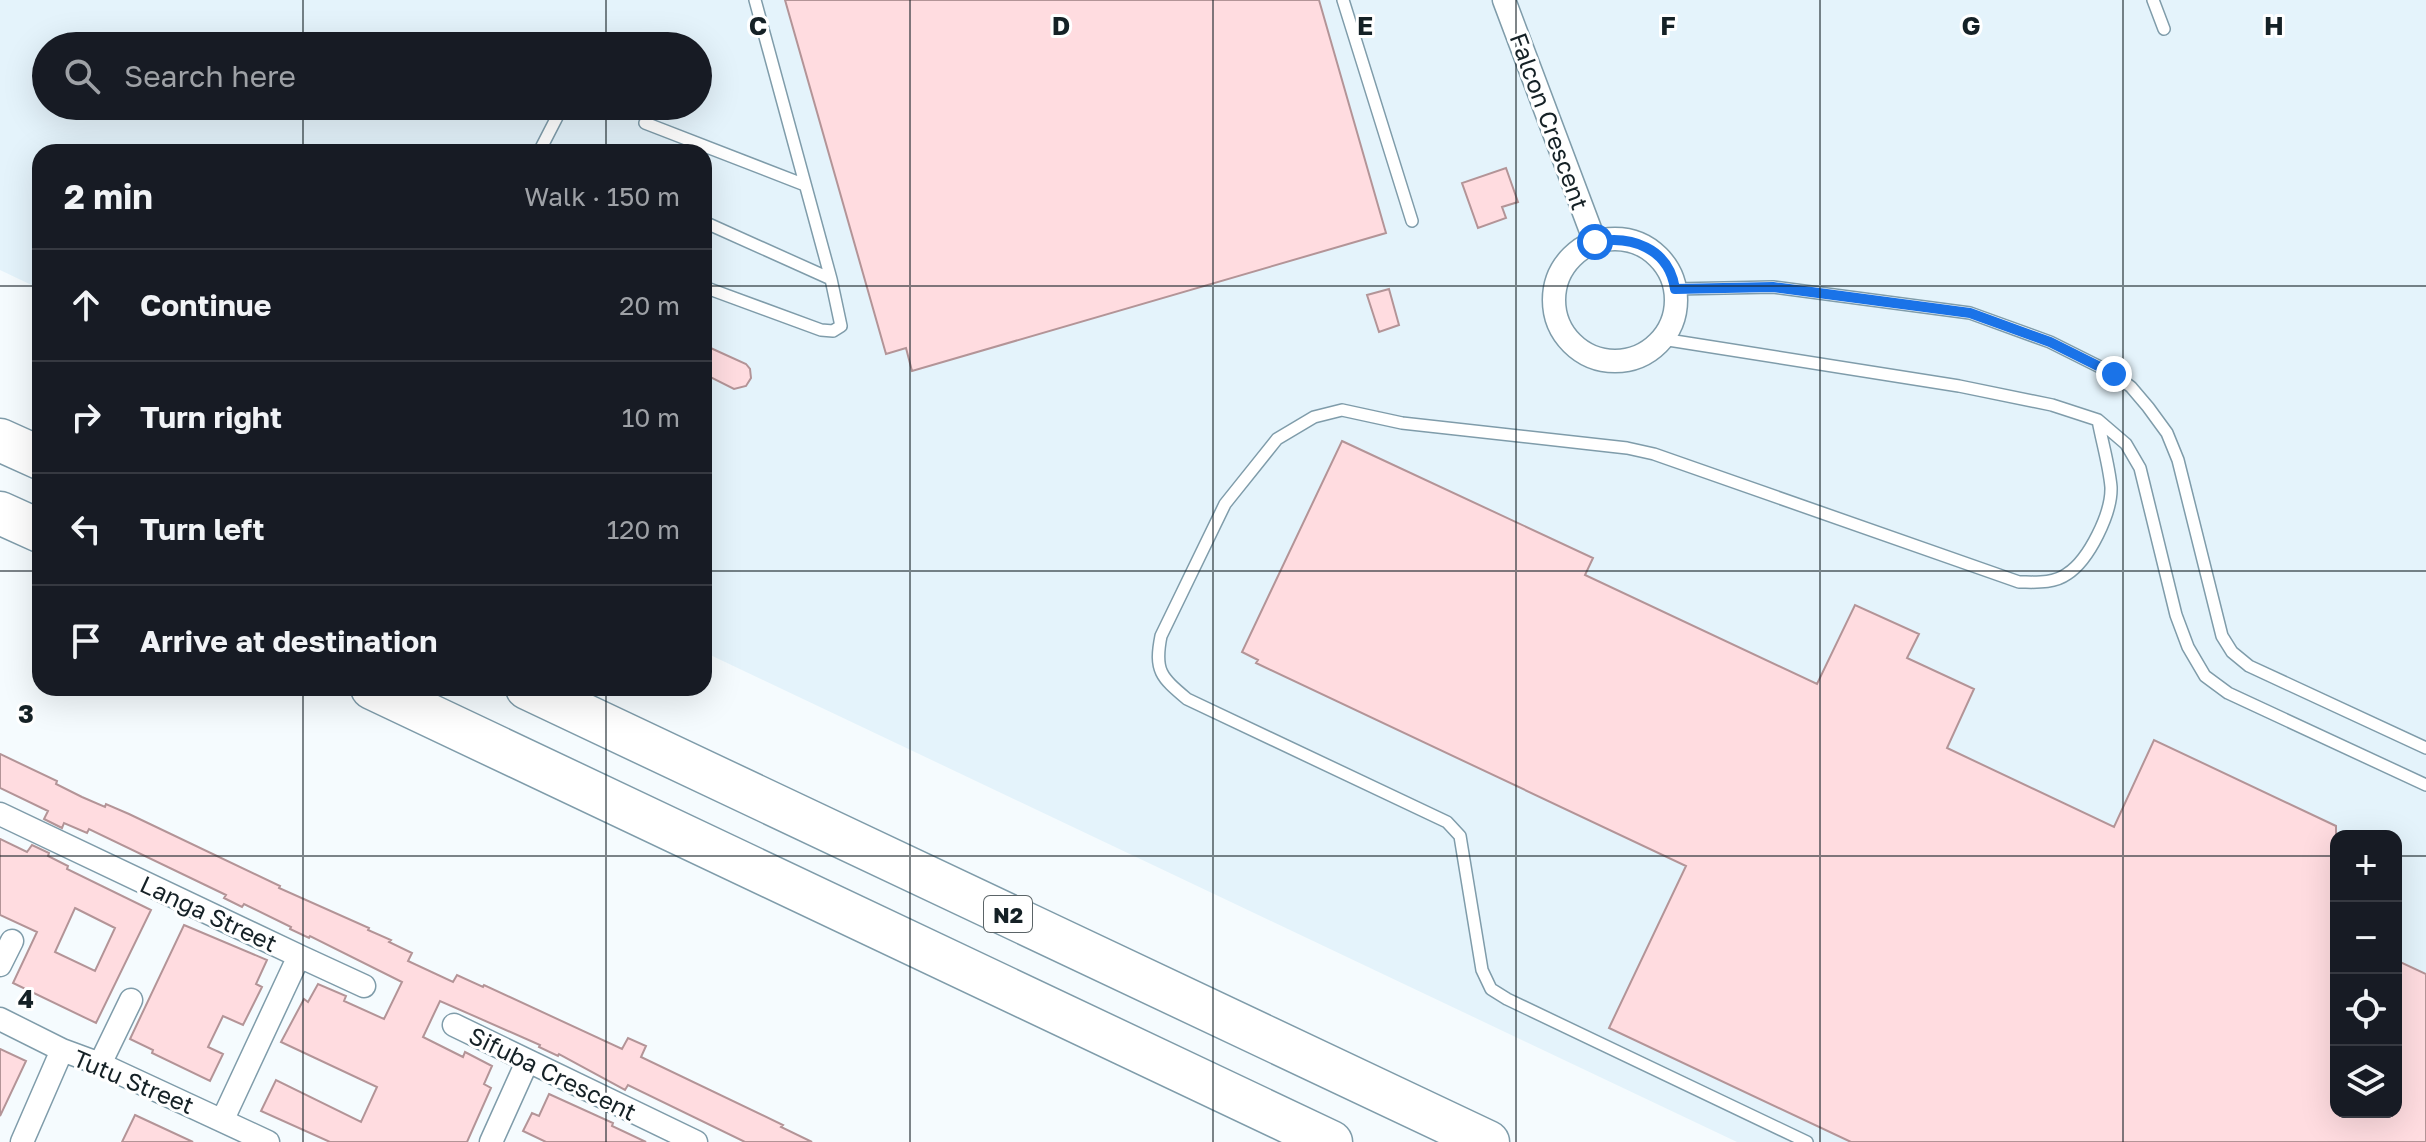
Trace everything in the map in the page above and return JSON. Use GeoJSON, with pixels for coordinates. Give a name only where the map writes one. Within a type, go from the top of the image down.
{"type":"FeatureCollection","features":[{"type":"Feature","properties":{"kind":"highway"},"geometry":{"type":"LineString","coordinates":[[0,440],[32,454]]}},
{"type":"Feature","properties":{"kind":"highway"},"geometry":{"type":"LineString","coordinates":[[0,513],[32,527]]}},
{"type":"Feature","properties":{"kind":"highway"},"geometry":{"type":"LineString","coordinates":[[389,696],[1331,1142]]}},
{"type":"Feature","properties":{"kind":"highway","name":"N2"},"geometry":{"type":"LineString","coordinates":[[544,696],[1488,1142]]}},
{"type":"Feature","properties":{"kind":"street","name":"Falcon Crescent"},"geometry":{"type":"LineString","coordinates":[[1504,0],[1595,242]]}},
{"type":"Feature","properties":{"kind":"street"},"geometry":{"type":"LineString","coordinates":[[1614,239],[1633,241],[1650,250],[1664,263],[1673,279],[1677,300],[1673,321],[1662,339],[1645,353],[1625,360],[1604,360],[1584,353],[1568,339],[1558,320],[1554,301],[1557,282],[1565,265],[1578,251],[1595,242],[1614,239]]}},
{"type":"Feature","properties":{"kind":"street","name":"Langa Street"},"geometry":{"type":"LineString","coordinates":[[0,814],[299,956],[223,1119]]}},
{"type":"Feature","properties":{"kind":"street"},"geometry":{"type":"LineString","coordinates":[[0,965],[12,941]]}},
{"type":"Feature","properties":{"kind":"street"},"geometry":{"type":"LineString","coordinates":[[299,956],[364,986]]}},
{"type":"Feature","properties":{"kind":"street"},"geometry":{"type":"LineString","coordinates":[[100,1064],[131,1000]]}},
{"type":"Feature","properties":{"kind":"street","name":"Tutu Street"},"geometry":{"type":"LineString","coordinates":[[0,1019],[268,1142]]}},
{"type":"Feature","properties":{"kind":"street","name":"Sifuba Crescent"},"geometry":{"type":"LineString","coordinates":[[454,1025],[696,1142]]}},
{"type":"Feature","properties":{"kind":"street"},"geometry":{"type":"LineString","coordinates":[[22,1142],[62,1050]]}},
{"type":"Feature","properties":{"kind":"street"},"geometry":{"type":"LineString","coordinates":[[491,1142],[527,1062]]}},
{"type":"Feature","properties":{"kind":"lane"},"geometry":{"type":"LineString","coordinates":[[712,290],[827,331],[837,329],[841,321],[755,0]]}},
{"type":"Feature","properties":{"kind":"lane"},"geometry":{"type":"LineString","coordinates":[[1343,0],[1412,221]]}},
{"type":"Feature","properties":{"kind":"lane"},"geometry":{"type":"LineString","coordinates":[[2153,0],[2164,29]]}},
{"type":"Feature","properties":{"kind":"lane"},"geometry":{"type":"LineString","coordinates":[[546,144],[556,120]]}},
{"type":"Feature","properties":{"kind":"lane"},"geometry":{"type":"LineString","coordinates":[[645,123],[699,144]]}},
{"type":"Feature","properties":{"kind":"lane"},"geometry":{"type":"LineString","coordinates":[[712,149],[805,185]]}},
{"type":"Feature","properties":{"kind":"lane"},"geometry":{"type":"LineString","coordinates":[[712,226],[831,279]]}},
{"type":"Feature","properties":{"kind":"lane"},"geometry":{"type":"LineString","coordinates":[[1675,289],[1773,287],[1970,313],[2050,342],[2114,374],[2131,387],[2167,433],[2178,460],[2222,636],[2232,652],[2249,666],[2426,748]]}},
{"type":"Feature","properties":{"kind":"lane"},"geometry":{"type":"LineString","coordinates":[[1662,339],[1959,386],[2052,405],[2098,420],[2126,444],[2140,468],[2176,615],[2188,647],[2205,676],[2228,693],[2426,785]]}},
{"type":"Feature","properties":{"kind":"lane"},"geometry":{"type":"LineString","coordinates":[[1807,1142],[1491,989],[1482,970],[1460,836],[1447,822],[1187,699],[1165,681],[1157,659],[1161,636],[1225,504],[1277,439],[1314,417],[1342,410],[1402,423],[1627,448],[1654,454],[2019,582],[2047,582],[2068,574],[2091,548],[2107,510],[2111,489],[2098,420]]}},
{"type":"Feature","properties":{"kind":"shaded area"},"geometry":{"type":"Polygon","coordinates":[[[0,0],[2426,0],[2426,1142],[1737,1142],[712,656],[712,144],[32,144],[32,285],[0,270],[0,0]]]}},
{"type":"Feature","properties":{"kind":"building"},"geometry":{"type":"Polygon","coordinates":[[[785,0],[1319,0],[1386,233],[912,371],[906,348],[886,354],[785,0]]]}},
{"type":"Feature","properties":{"kind":"building"},"geometry":{"type":"Polygon","coordinates":[[[1506,168],[1518,202],[1502,207],[1506,218],[1478,228],[1462,183],[1506,168]]]}},
{"type":"Feature","properties":{"kind":"building"},"geometry":{"type":"Polygon","coordinates":[[[1389,289],[1399,325],[1379,332],[1367,295],[1389,289]]]}},
{"type":"Feature","properties":{"kind":"building"},"geometry":{"type":"Polygon","coordinates":[[[712,349],[746,364],[750,369],[751,378],[746,386],[734,389],[712,378],[712,349]]]}},
{"type":"Feature","properties":{"kind":"building"},"geometry":{"type":"Polygon","coordinates":[[[1342,441],[1593,558],[1585,575],[1817,684],[1855,605],[1919,634],[1907,658],[1974,689],[1947,748],[2114,827],[2154,740],[2336,826],[2336,830],[2330,830],[2330,1118],[2402,1118],[2402,963],[2426,974],[2426,1142],[1851,1142],[1609,1028],[1686,866],[1256,663],[1258,660],[1242,652],[1342,441]]]}},
{"type":"Feature","properties":{"kind":"building"},"geometry":{"type":"Polygon","coordinates":[[[0,754],[57,781],[56,784],[82,797],[129,814],[279,888],[369,928],[412,953],[408,961],[453,982],[457,975],[484,985],[622,1049],[628,1038],[646,1046],[641,1057],[812,1142],[745,1142],[628,1085],[625,1090],[559,1054],[440,1001],[423,1037],[463,1057],[465,1052],[492,1066],[484,1084],[491,1088],[467,1142],[330,1142],[261,1111],[276,1080],[361,1122],[377,1087],[281,1042],[304,999],[308,1002],[318,984],[346,996],[344,1001],[384,1019],[402,982],[244,904],[242,907],[224,898],[226,895],[89,829],[87,833],[64,823],[62,828],[44,819],[48,811],[0,788],[0,754]]]}},
{"type":"Feature","properties":{"kind":"building"},"geometry":{"type":"Polygon","coordinates":[[[0,839],[27,852],[32,845],[68,866],[67,869],[151,910],[96,1023],[13,983],[37,932],[0,915],[0,839]],[[75,908],[55,952],[95,971],[115,928],[75,908]]]}},
{"type":"Feature","properties":{"kind":"building"},"geometry":{"type":"Polygon","coordinates":[[[184,925],[267,960],[256,984],[262,987],[243,1025],[223,1016],[208,1047],[223,1054],[210,1081],[130,1039],[184,925]]]}},
{"type":"Feature","properties":{"kind":"building"},"geometry":{"type":"Polygon","coordinates":[[[0,1049],[26,1061],[0,1116],[0,1049]]]}},
{"type":"Feature","properties":{"kind":"building"},"geometry":{"type":"Polygon","coordinates":[[[549,1094],[646,1142],[546,1142],[523,1131],[532,1113],[539,1116],[549,1094]]]}},
{"type":"Feature","properties":{"kind":"building"},"geometry":{"type":"Polygon","coordinates":[[[135,1115],[193,1142],[122,1142],[135,1115]]]}},
{"type":"Feature","properties":{"kind":"route"},"geometry":{"type":"LineString","coordinates":[[1595,242],[1614,239],[1633,241],[1650,250],[1664,263],[1675,289],[1773,287],[1970,313],[2050,342],[2114,374]]}}]}
